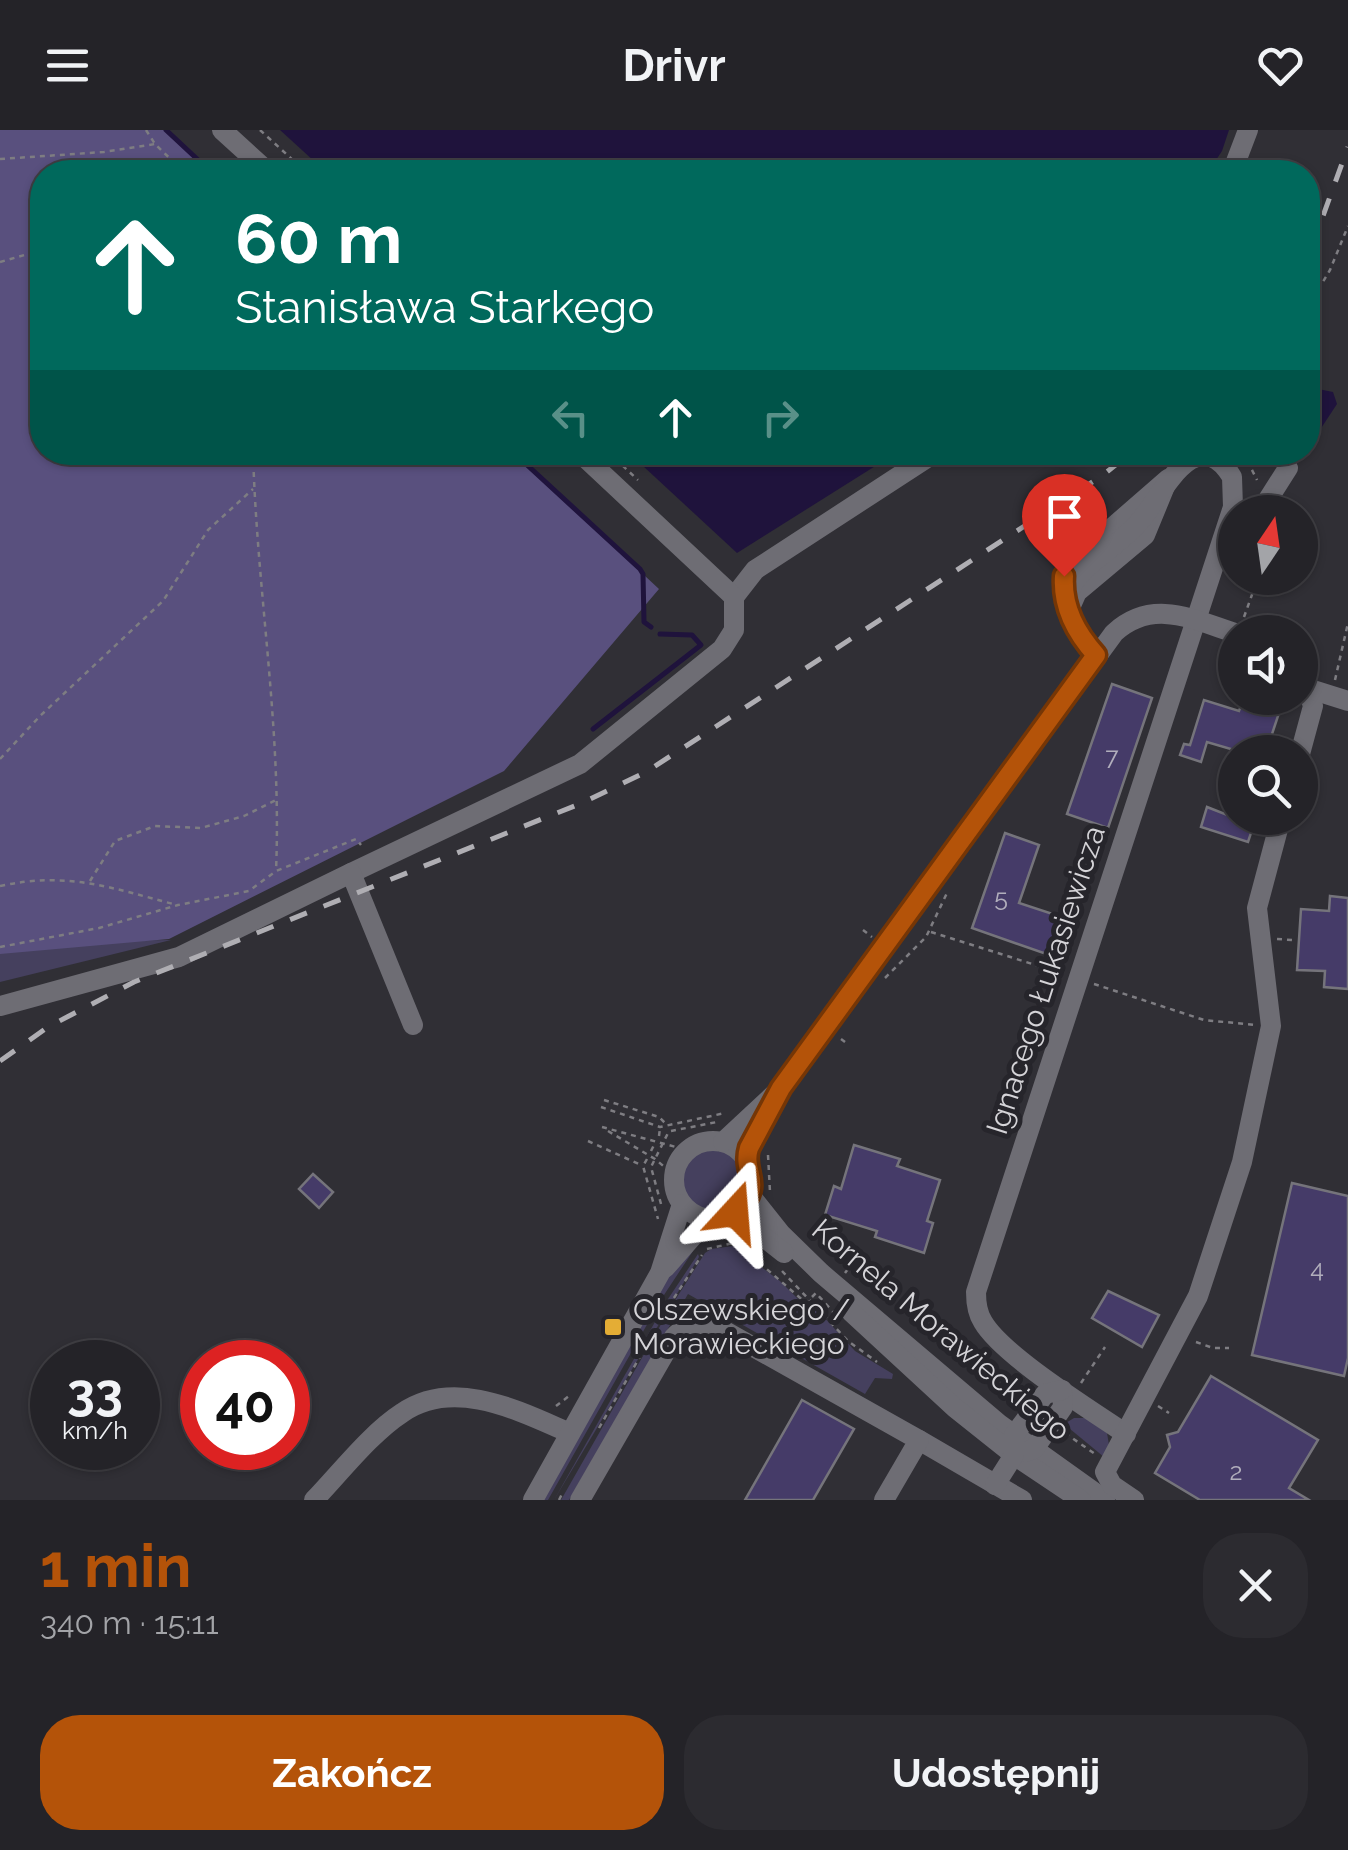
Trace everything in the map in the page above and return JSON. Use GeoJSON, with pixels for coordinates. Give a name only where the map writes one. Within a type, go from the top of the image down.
{"type":"FeatureCollection","features":[{"type":"Feature","properties":{"kind":"street"},"geometry":{"type":"LineString","coordinates":[[222,130],[255,160]]}},
{"type":"Feature","properties":{"kind":"street"},"geometry":{"type":"LineString","coordinates":[[1237,160],[1248,130]]}},
{"type":"Feature","properties":{"kind":"street"},"geometry":{"type":"LineString","coordinates":[[592,465],[734,597]]}},
{"type":"Feature","properties":{"kind":"street"},"geometry":{"type":"LineString","coordinates":[[0,1006],[179,957],[580,764],[722,649],[734,630],[734,597],[755,570],[916,465]]}},
{"type":"Feature","properties":{"kind":"street","name":"Ignacego Łukasiewicza"},"geometry":{"type":"LineString","coordinates":[[1096,655],[1075,628],[1069,610],[1077,592],[1145,535],[1168,479],[1186,465]]}},
{"type":"Feature","properties":{"kind":"street","name":"Ignacego Łukasiewicza"},"geometry":{"type":"LineString","coordinates":[[1221,465],[1232,477],[1233,495]]}},
{"type":"Feature","properties":{"kind":"street"},"geometry":{"type":"LineString","coordinates":[[1270,495],[1288,468]]}},
{"type":"Feature","properties":{"kind":"street","name":"Ignacego Łukasiewicza"},"geometry":{"type":"LineString","coordinates":[[1126,1434],[1067,1393],[985,1326],[976,1302],[978,1282],[1197,621],[1218,578]]}},
{"type":"Feature","properties":{"kind":"street"},"geometry":{"type":"LineString","coordinates":[[746,1158],[781,1088],[1096,655],[1124,624],[1141,615],[1165,612],[1218,626]]}},
{"type":"Feature","properties":{"kind":"street"},"geometry":{"type":"LineString","coordinates":[[1306,735],[1313,712],[1329,696]]}},
{"type":"Feature","properties":{"kind":"street"},"geometry":{"type":"LineString","coordinates":[[1134,1500],[1106,1477],[1109,1464],[1198,1296],[1242,1162],[1271,1026],[1257,908],[1276,835]]}},
{"type":"Feature","properties":{"kind":"street"},"geometry":{"type":"LineString","coordinates":[[351,873],[413,1024]]}},
{"type":"Feature","properties":{"kind":"street"},"geometry":{"type":"LineString","coordinates":[[723,1142],[781,1088]]}},
{"type":"Feature","properties":{"kind":"street"},"geometry":{"type":"LineString","coordinates":[[533,1500],[660,1273],[678,1161],[698,1143],[723,1142],[736,1148],[746,1158],[760,1196],[660,1273]]}},
{"type":"Feature","properties":{"kind":"street","name":"Kornela Morawieckiego"},"geometry":{"type":"LineString","coordinates":[[760,1196],[780,1234],[821,1273],[1081,1500]]}},
{"type":"Feature","properties":{"kind":"street"},"geometry":{"type":"LineString","coordinates":[[673,1211],[724,1224]]}},
{"type":"Feature","properties":{"kind":"street","name":"Kornela Morawieckiego"},"geometry":{"type":"LineString","coordinates":[[724,1224],[743,1221],[795,1262],[955,1408],[1105,1500]]}},
{"type":"Feature","properties":{"kind":"street"},"geometry":{"type":"LineString","coordinates":[[574,1492],[674,1337],[698,1324],[716,1326],[1022,1500]]}},
{"type":"Feature","properties":{"kind":"street"},"geometry":{"type":"LineString","coordinates":[[995,1484],[1021,1446],[1044,1394],[1067,1393],[1052,1423],[1021,1446]]}},
{"type":"Feature","properties":{"kind":"street"},"geometry":{"type":"LineString","coordinates":[[314,1500],[400,1413],[448,1396],[512,1408],[570,1433]]}},
{"type":"Feature","properties":{"kind":"street"},"geometry":{"type":"LineString","coordinates":[[884,1500],[919,1440]]}},
{"type":"Feature","properties":{"kind":"path"},"geometry":{"type":"LineString","coordinates":[[146,130],[172,160]]}},
{"type":"Feature","properties":{"kind":"path"},"geometry":{"type":"LineString","coordinates":[[260,130],[293,160]]}},
{"type":"Feature","properties":{"kind":"path"},"geometry":{"type":"LineString","coordinates":[[0,160],[155,144]]}},
{"type":"Feature","properties":{"kind":"path"},"geometry":{"type":"LineString","coordinates":[[1320,287],[1348,226]]}},
{"type":"Feature","properties":{"kind":"path"},"geometry":{"type":"LineString","coordinates":[[0,262],[30,253]]}},
{"type":"Feature","properties":{"kind":"path"},"geometry":{"type":"LineString","coordinates":[[253,465],[258,564],[273,690],[279,799],[276,872]]}},
{"type":"Feature","properties":{"kind":"path"},"geometry":{"type":"LineString","coordinates":[[1248,465],[1259,495]]}},
{"type":"Feature","properties":{"kind":"path"},"geometry":{"type":"LineString","coordinates":[[0,759],[40,716],[163,601],[208,530],[254,488]]}},
{"type":"Feature","properties":{"kind":"path"},"geometry":{"type":"LineString","coordinates":[[1329,696],[1348,623]]}},
{"type":"Feature","properties":{"kind":"path"},"geometry":{"type":"LineString","coordinates":[[90,881],[116,841],[155,826],[201,828],[244,816],[279,799]]}},
{"type":"Feature","properties":{"kind":"path"},"geometry":{"type":"LineString","coordinates":[[0,947],[98,928],[178,905],[248,891],[276,872],[356,839],[374,862]]}},
{"type":"Feature","properties":{"kind":"path"},"geometry":{"type":"LineString","coordinates":[[0,886],[41,878],[90,881],[178,905]]}},
{"type":"Feature","properties":{"kind":"path"},"geometry":{"type":"LineString","coordinates":[[883,980],[926,937],[946,894]]}},
{"type":"Feature","properties":{"kind":"path"},"geometry":{"type":"LineString","coordinates":[[1271,940],[1292,940]]}},
{"type":"Feature","properties":{"kind":"path"},"geometry":{"type":"LineString","coordinates":[[1088,982],[1204,1020],[1271,1026]]}},
{"type":"Feature","properties":{"kind":"path"},"geometry":{"type":"LineString","coordinates":[[838,1037],[849,1046]]}},
{"type":"Feature","properties":{"kind":"path"},"geometry":{"type":"LineString","coordinates":[[604,1100],[659,1117],[668,1129]]}},
{"type":"Feature","properties":{"kind":"path"},"geometry":{"type":"LineString","coordinates":[[602,1107],[668,1129],[730,1120]]}},
{"type":"Feature","properties":{"kind":"path"},"geometry":{"type":"LineString","coordinates":[[668,1129],[732,1113]]}},
{"type":"Feature","properties":{"kind":"path"},"geometry":{"type":"LineString","coordinates":[[658,1136],[660,1126]]}},
{"type":"Feature","properties":{"kind":"path"},"geometry":{"type":"LineString","coordinates":[[674,1176],[655,1159],[602,1127],[688,1150]]}},
{"type":"Feature","properties":{"kind":"path"},"geometry":{"type":"LineString","coordinates":[[668,1129],[652,1172],[673,1211]]}},
{"type":"Feature","properties":{"kind":"path"},"geometry":{"type":"LineString","coordinates":[[588,1141],[642,1166]]}},
{"type":"Feature","properties":{"kind":"path"},"geometry":{"type":"LineString","coordinates":[[760,1196],[770,1144]]}},
{"type":"Feature","properties":{"kind":"path"},"geometry":{"type":"LineString","coordinates":[[651,1151],[654,1146]]}},
{"type":"Feature","properties":{"kind":"path"},"geometry":{"type":"LineString","coordinates":[[646,1159],[642,1166],[661,1228]]}},
{"type":"Feature","properties":{"kind":"path"},"geometry":{"type":"LineString","coordinates":[[706,1241],[724,1224]]}},
{"type":"Feature","properties":{"kind":"path"},"geometry":{"type":"LineString","coordinates":[[596,1435],[705,1250],[733,1243],[746,1250]]}},
{"type":"Feature","properties":{"kind":"path"},"geometry":{"type":"LineString","coordinates":[[848,1270],[862,1250]]}},
{"type":"Feature","properties":{"kind":"path"},"geometry":{"type":"LineString","coordinates":[[838,1270],[844,1274]]}},
{"type":"Feature","properties":{"kind":"path"},"geometry":{"type":"LineString","coordinates":[[1189,1340],[1213,1348],[1229,1348]]}},
{"type":"Feature","properties":{"kind":"path"},"geometry":{"type":"LineString","coordinates":[[1067,1393],[1104,1346]]}},
{"type":"Feature","properties":{"kind":"path"},"geometry":{"type":"LineString","coordinates":[[539,1419],[545,1406],[559,1405],[570,1395]]}},
{"type":"Feature","properties":{"kind":"path"},"geometry":{"type":"LineString","coordinates":[[1155,1405],[1170,1413]]}},
{"type":"Feature","properties":{"kind":"path"},"geometry":{"type":"LineString","coordinates":[[1052,1423],[1083,1449],[1109,1464]]}},
{"type":"Feature","properties":{"kind":"path"},"geometry":{"type":"LineString","coordinates":[[559,1500],[574,1492]]}},
{"type":"Feature","properties":{"kind":"shaded area"},"geometry":{"type":"Polygon","coordinates":[[[0,130],[166,130],[199,160],[30,160],[30,465],[526,465],[659,589],[504,771],[169,939],[0,954],[0,130]]]}},
{"type":"Feature","properties":{"kind":"shaded area"},"geometry":{"type":"Polygon","coordinates":[[[280,130],[1229,130],[1216,160],[313,160],[280,130]]]}},
{"type":"Feature","properties":{"kind":"shaded area"},"geometry":{"type":"Polygon","coordinates":[[[1320,389],[1333,392],[1337,404],[1320,430],[1320,389]]]}},
{"type":"Feature","properties":{"kind":"shaded area"},"geometry":{"type":"Polygon","coordinates":[[[642,465],[877,465],[737,553],[642,465]]]}},
{"type":"Feature","properties":{"kind":"shaded area"},"geometry":{"type":"Polygon","coordinates":[[[171,940],[0,982],[0,942],[171,940]]]}},
{"type":"Feature","properties":{"kind":"shaded area"},"geometry":{"type":"Polygon","coordinates":[[[713,1148],[735,1158],[745,1180],[735,1202],[713,1212],[691,1202],[681,1180],[691,1158],[713,1148]]]}},
{"type":"Feature","properties":{"kind":"shaded area"},"geometry":{"type":"Polygon","coordinates":[[[733,1246],[780,1281],[805,1306],[811,1303],[855,1351],[893,1374],[892,1379],[875,1378],[865,1394],[688,1294],[569,1500],[561,1500],[705,1253],[733,1246]]]}},
{"type":"Feature","properties":{"kind":"shaded area"},"geometry":{"type":"Polygon","coordinates":[[[688,1248],[693,1251],[662,1298],[548,1500],[541,1500],[656,1296],[688,1248]]]}},
{"type":"Feature","properties":{"kind":"shaded area"},"geometry":{"type":"Polygon","coordinates":[[[698,1254],[699,1257],[554,1500],[668,1299],[698,1254]]]}},
{"type":"Feature","properties":{"kind":"shaded area"},"geometry":{"type":"Polygon","coordinates":[[[1074,1418],[1086,1418],[1107,1433],[1109,1445],[1104,1457],[1064,1424],[1074,1418]]]}},
{"type":"Feature","properties":{"kind":"building"},"geometry":{"type":"Polygon","coordinates":[[[1112,684],[1152,698],[1108,828],[1067,814],[1112,684]]]}},
{"type":"Feature","properties":{"kind":"building"},"geometry":{"type":"Polygon","coordinates":[[[1204,700],[1218,704],[1218,715],[1278,715],[1272,735],[1218,735],[1218,745],[1207,742],[1201,762],[1180,755],[1184,744],[1190,745],[1204,700]]]}},
{"type":"Feature","properties":{"kind":"building"},"geometry":{"type":"Polygon","coordinates":[[[1207,807],[1218,811],[1218,832],[1201,827],[1207,807]]]}},
{"type":"Feature","properties":{"kind":"building"},"geometry":{"type":"Polygon","coordinates":[[[1005,833],[1039,845],[1019,903],[1068,919],[1055,957],[972,928],[1005,833]]]}},
{"type":"Feature","properties":{"kind":"building"},"geometry":{"type":"Polygon","coordinates":[[[1226,835],[1250,835],[1248,842],[1226,835]]]}},
{"type":"Feature","properties":{"kind":"building"},"geometry":{"type":"Polygon","coordinates":[[[1330,896],[1348,898],[1348,989],[1324,987],[1325,971],[1297,970],[1301,909],[1329,911],[1330,896]]]}},
{"type":"Feature","properties":{"kind":"building"},"geometry":{"type":"Polygon","coordinates":[[[854,1145],[900,1159],[897,1166],[940,1180],[927,1221],[933,1223],[924,1253],[875,1237],[877,1231],[825,1215],[834,1186],[841,1189],[854,1145]]]}},
{"type":"Feature","properties":{"kind":"building"},"geometry":{"type":"Polygon","coordinates":[[[313,1174],[333,1192],[319,1208],[299,1189],[313,1174]]]}},
{"type":"Feature","properties":{"kind":"building"},"geometry":{"type":"Polygon","coordinates":[[[1292,1183],[1348,1196],[1348,1358],[1344,1376],[1252,1355],[1292,1183]]]}},
{"type":"Feature","properties":{"kind":"building"},"geometry":{"type":"Polygon","coordinates":[[[1108,1291],[1159,1315],[1142,1347],[1092,1318],[1108,1291]]]}},
{"type":"Feature","properties":{"kind":"building"},"geometry":{"type":"Polygon","coordinates":[[[1211,1376],[1318,1440],[1289,1488],[1309,1500],[1200,1500],[1155,1473],[1170,1447],[1167,1435],[1178,1432],[1211,1376]]]}},
{"type":"Feature","properties":{"kind":"building"},"geometry":{"type":"Polygon","coordinates":[[[802,1400],[854,1429],[813,1500],[745,1500],[802,1400]]]}},
{"type":"Feature","properties":{"kind":"waterway"},"geometry":{"type":"LineString","coordinates":[[166,130],[198,160]]}},
{"type":"Feature","properties":{"kind":"waterway"},"geometry":{"type":"LineString","coordinates":[[527,465],[640,569],[644,622],[651,627]]}},
{"type":"Feature","properties":{"kind":"waterway"},"geometry":{"type":"LineString","coordinates":[[593,729],[701,645],[692,635],[660,634]]}},
{"type":"Feature","properties":{"kind":"railway"},"geometry":{"type":"LineString","coordinates":[[1320,224],[1348,147]]}},
{"type":"Feature","properties":{"kind":"railway"},"geometry":{"type":"LineString","coordinates":[[0,1061],[48,1027],[134,982],[582,803],[646,772],[1116,465]]}},
{"type":"Feature","properties":{"kind":"place","name":"Olszewskiego / Morawieckiego"},"geometry":{"type":"Point","coordinates":[613,1327]}},
{"type":"Feature","properties":{"kind":"route"},"geometry":{"type":"LineString","coordinates":[[735,1212],[750,1195],[751,1170],[746,1158],[749,1148],[781,1088],[1096,655],[1075,628],[1063,586],[1064,576]]}}]}
